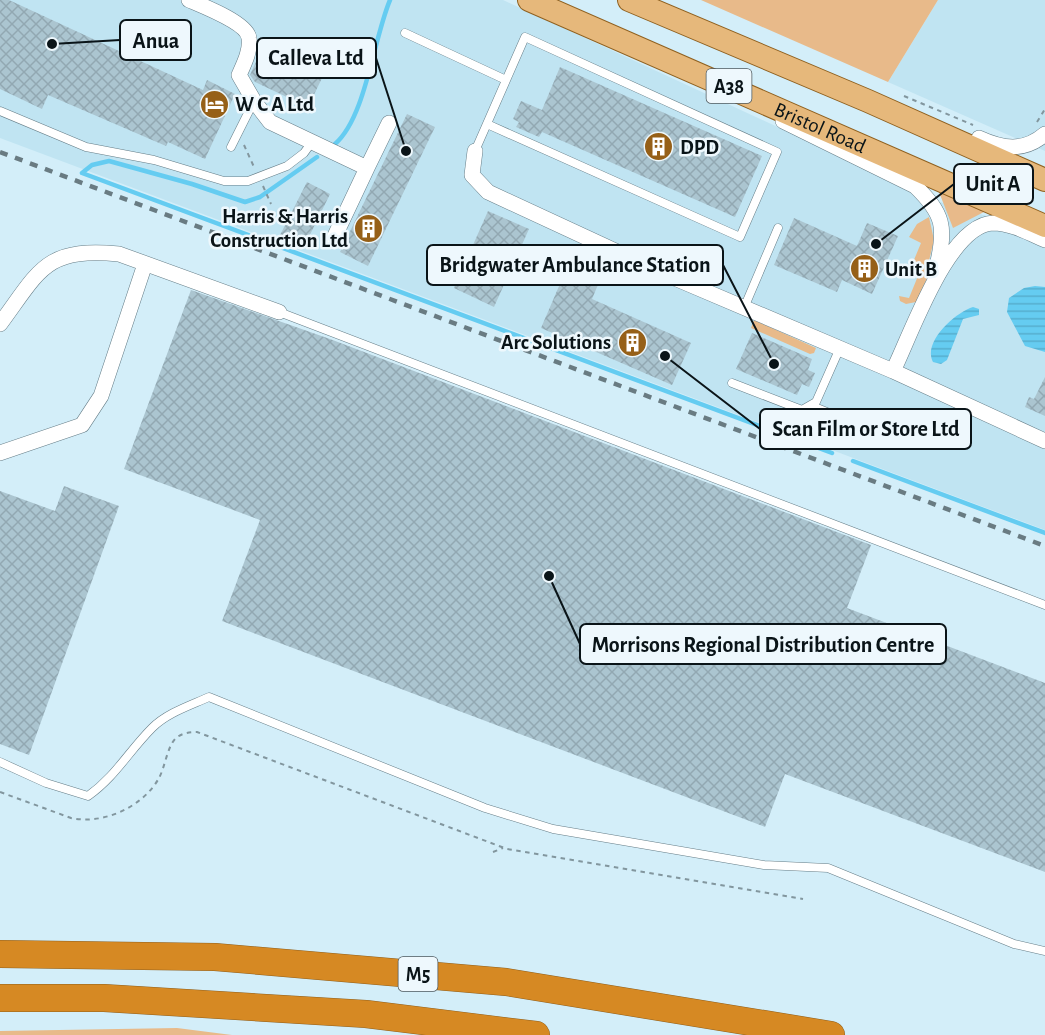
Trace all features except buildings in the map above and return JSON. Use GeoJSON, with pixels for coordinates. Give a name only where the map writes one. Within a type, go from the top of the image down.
{"type":"FeatureCollection","features":[{"type":"Feature","properties":{"kind":"highway","name":"M5"},"geometry":{"type":"LineString","coordinates":[[0,954],[215,957],[507,982],[831,1035]]}},
{"type":"Feature","properties":{"kind":"highway","name":"M5"},"geometry":{"type":"LineString","coordinates":[[0,998],[104,998],[366,1014],[536,1035]]}},
{"type":"Feature","properties":{"kind":"main road","name":"Bristol Road"},"geometry":{"type":"LineString","coordinates":[[529,0],[1045,226]]}},
{"type":"Feature","properties":{"kind":"main road","name":"Bristol Road"},"geometry":{"type":"LineString","coordinates":[[628,0],[868,101],[1045,180]]}},
{"type":"Feature","properties":{"kind":"street"},"geometry":{"type":"LineString","coordinates":[[197,2],[242,26],[249,36],[248,51],[240,75],[254,101],[270,122],[367,168]]}},
{"type":"Feature","properties":{"kind":"street"},"geometry":{"type":"LineString","coordinates":[[691,70],[805,134],[864,159],[915,186],[931,201],[942,223],[943,243],[932,286]]}},
{"type":"Feature","properties":{"kind":"street"},"geometry":{"type":"LineString","coordinates":[[868,101],[912,109],[996,146],[1018,147],[1033,144],[1045,134]]}},
{"type":"Feature","properties":{"kind":"street"},"geometry":{"type":"LineString","coordinates":[[333,240],[389,123]]}},
{"type":"Feature","properties":{"kind":"street"},"geometry":{"type":"LineString","coordinates":[[475,151],[472,175],[488,192],[550,223],[839,350],[893,371],[1045,441]]}},
{"type":"Feature","properties":{"kind":"street"},"geometry":{"type":"LineString","coordinates":[[893,371],[932,286],[960,240],[977,227],[991,223],[1006,225],[1045,240]]}},
{"type":"Feature","properties":{"kind":"street"},"geometry":{"type":"LineString","coordinates":[[0,324],[41,268],[68,255],[92,251],[119,254],[279,312]]}},
{"type":"Feature","properties":{"kind":"street"},"geometry":{"type":"LineString","coordinates":[[0,453],[82,425],[102,396],[145,264]]}},
{"type":"Feature","properties":{"kind":"lane"},"geometry":{"type":"LineString","coordinates":[[405,33],[506,80]]}},
{"type":"Feature","properties":{"kind":"lane"},"geometry":{"type":"LineString","coordinates":[[475,151],[525,38],[777,152],[741,237],[487,124]]}},
{"type":"Feature","properties":{"kind":"lane"},"geometry":{"type":"LineString","coordinates":[[231,147],[254,101]]}},
{"type":"Feature","properties":{"kind":"lane"},"geometry":{"type":"LineString","coordinates":[[0,111],[86,147],[154,160],[224,181],[248,181],[287,166],[304,153],[312,142]]}},
{"type":"Feature","properties":{"kind":"lane"},"geometry":{"type":"LineString","coordinates":[[744,308],[778,228]]}},
{"type":"Feature","properties":{"kind":"lane"},"geometry":{"type":"LineString","coordinates":[[279,312],[1045,605]]}},
{"type":"Feature","properties":{"kind":"lane"},"geometry":{"type":"LineString","coordinates":[[812,406],[839,350]]}},
{"type":"Feature","properties":{"kind":"lane"},"geometry":{"type":"LineString","coordinates":[[732,383],[799,410],[812,406],[856,424]]}},
{"type":"Feature","properties":{"kind":"lane"},"geometry":{"type":"LineString","coordinates":[[0,762],[46,783],[88,796],[106,783],[152,728],[170,714],[208,697],[485,808],[553,829],[764,865],[828,868],[1014,944],[1045,951]]}},
{"type":"Feature","properties":{"kind":"path"},"geometry":{"type":"LineString","coordinates":[[242,140],[271,204]]}},
{"type":"Feature","properties":{"kind":"path"},"geometry":{"type":"LineString","coordinates":[[0,792],[82,821],[104,817],[142,800],[159,778],[175,739],[188,732],[197,732],[503,848],[803,898]]}},
{"type":"Feature","properties":{"kind":"path"},"geometry":{"type":"LineString","coordinates":[[165,764],[172,767]]}},
{"type":"Feature","properties":{"kind":"path"},"geometry":{"type":"LineString","coordinates":[[493,852],[503,848]]}},
{"type":"Feature","properties":{"kind":"shaded area"},"geometry":{"type":"Polygon","coordinates":[[[0,0],[503,0],[940,202],[990,217],[1045,243],[1045,530],[0,138],[0,0]]]}},
{"type":"Feature","properties":{"kind":"shaded area"},"geometry":{"type":"Polygon","coordinates":[[[701,0],[938,0],[888,82],[701,0]]]}},
{"type":"Feature","properties":{"kind":"shaded area"},"geometry":{"type":"Polygon","coordinates":[[[938,0],[1045,0],[1045,151],[888,82],[938,0]]]}},
{"type":"Feature","properties":{"kind":"shaded area"},"geometry":{"type":"Polygon","coordinates":[[[939,192],[983,211],[984,212],[953,228],[939,192]]]}},
{"type":"Feature","properties":{"kind":"shaded area"},"geometry":{"type":"Polygon","coordinates":[[[929,217],[934,240],[927,269],[930,272],[916,302],[906,304],[900,301],[899,296],[909,298],[918,276],[909,272],[921,243],[909,237],[917,224],[929,217]]]}},
{"type":"Feature","properties":{"kind":"shaded area"},"geometry":{"type":"Polygon","coordinates":[[[754,320],[816,348],[814,353],[810,354],[751,328],[754,320]]]}},
{"type":"Feature","properties":{"kind":"shaded area"},"geometry":{"type":"Polygon","coordinates":[[[177,1028],[232,1035],[0,1035],[0,1031],[177,1028]]]}},
{"type":"Feature","properties":{"kind":"water"},"geometry":{"type":"Polygon","coordinates":[[[1045,287],[1045,352],[1025,346],[1007,312],[1009,298],[1024,288],[1045,287]]]}},
{"type":"Feature","properties":{"kind":"water"},"geometry":{"type":"Polygon","coordinates":[[[973,307],[979,309],[979,315],[963,319],[947,360],[941,364],[933,362],[931,354],[936,337],[950,321],[973,307]]]}},
{"type":"Feature","properties":{"kind":"waterway"},"geometry":{"type":"LineString","coordinates":[[335,144],[346,132],[362,97],[390,0]]}},
{"type":"Feature","properties":{"kind":"waterway"},"geometry":{"type":"LineString","coordinates":[[317,157],[260,197],[245,202],[192,184],[109,161],[92,165],[82,173],[832,453]]}},
{"type":"Feature","properties":{"kind":"waterway"},"geometry":{"type":"LineString","coordinates":[[853,461],[1045,533]]}},
{"type":"Feature","properties":{"kind":"railway"},"geometry":{"type":"LineString","coordinates":[[0,152],[1045,546]]}},
{"type":"Feature","properties":{"kind":"place","name":"Anua"},"geometry":{"type":"Point","coordinates":[52,44]}},
{"type":"Feature","properties":{"kind":"place","name":"W C A Ltd"},"geometry":{"type":"Point","coordinates":[214,104]}},
{"type":"Feature","properties":{"kind":"place","name":"DPD"},"geometry":{"type":"Point","coordinates":[659,147]}},
{"type":"Feature","properties":{"kind":"place","name":"Calleva Ltd"},"geometry":{"type":"Point","coordinates":[406,151]}},
{"type":"Feature","properties":{"kind":"place","name":"Harris & Harris Construction Ltd"},"geometry":{"type":"Point","coordinates":[369,228]}},
{"type":"Feature","properties":{"kind":"place","name":"Unit A"},"geometry":{"type":"Point","coordinates":[876,244]}},
{"type":"Feature","properties":{"kind":"place","name":"Unit B"},"geometry":{"type":"Point","coordinates":[864,269]}},
{"type":"Feature","properties":{"kind":"place","name":"Arc Solutions"},"geometry":{"type":"Point","coordinates":[632,342]}},
{"type":"Feature","properties":{"kind":"place","name":"Scan Film or Store Ltd"},"geometry":{"type":"Point","coordinates":[665,356]}},
{"type":"Feature","properties":{"kind":"place","name":"Bridgwater Ambulance Station"},"geometry":{"type":"Point","coordinates":[774,364]}},
{"type":"Feature","properties":{"kind":"place","name":"Morrisons Regional Distribution Centre"},"geometry":{"type":"Point","coordinates":[549,576]}}]}
